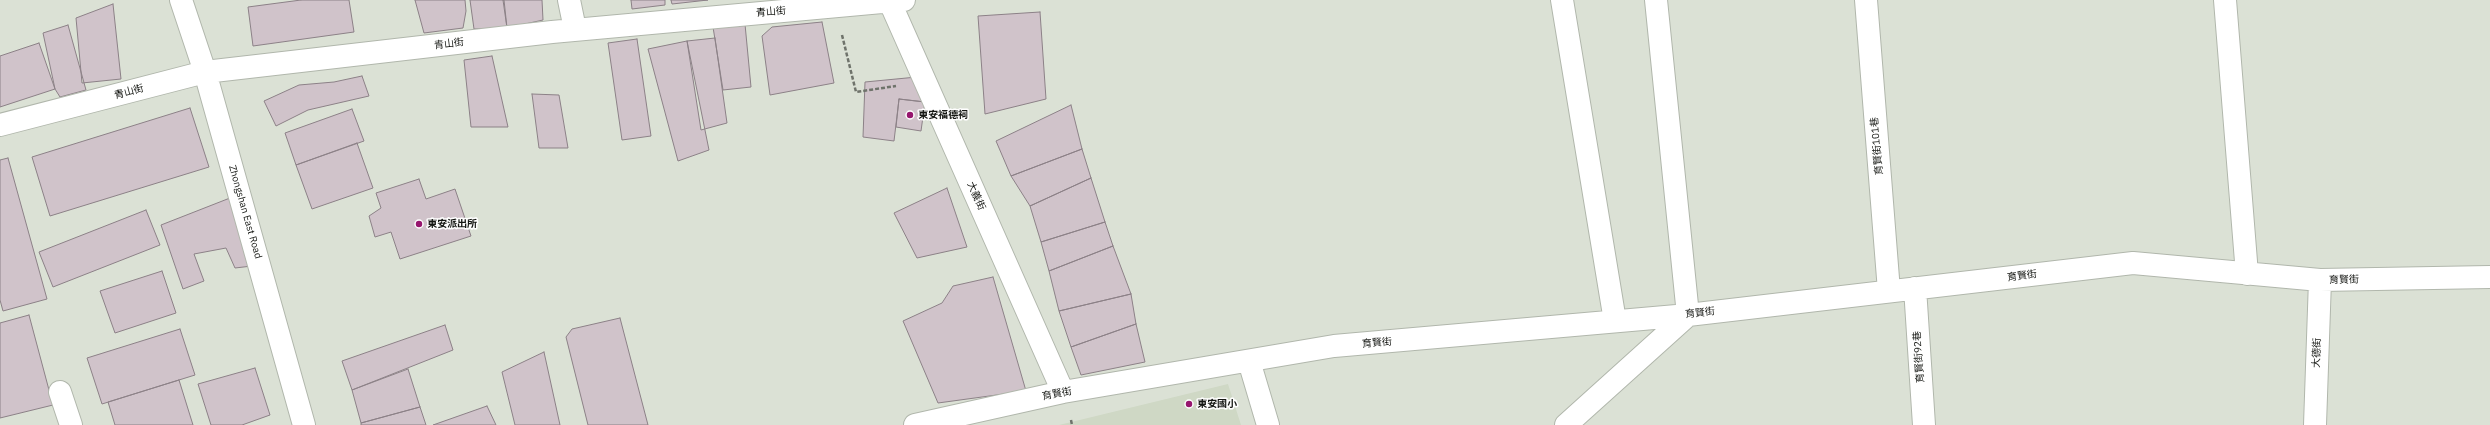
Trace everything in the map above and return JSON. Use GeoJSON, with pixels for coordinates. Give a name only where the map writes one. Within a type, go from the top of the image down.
{"type":"FeatureCollection","features":[{"type":"Feature","properties":{"kind":"street","name":"Zhongshan East Road"},"geometry":{"type":"LineString","coordinates":[[181,0],[205,72],[304,425]]}},
{"type":"Feature","properties":{"kind":"street"},"geometry":{"type":"LineString","coordinates":[[569,0],[575,29]]}},
{"type":"Feature","properties":{"kind":"street","name":"青山街"},"geometry":{"type":"LineString","coordinates":[[0,125],[205,72],[575,29],[894,0]]}},
{"type":"Feature","properties":{"kind":"street","name":"大義街"},"geometry":{"type":"LineString","coordinates":[[894,0],[926,82],[1063,392]]}},
{"type":"Feature","properties":{"kind":"street"},"geometry":{"type":"LineString","coordinates":[[1562,0],[1615,321]]}},
{"type":"Feature","properties":{"kind":"street"},"geometry":{"type":"LineString","coordinates":[[1566,425],[1688,315],[1656,0]]}},
{"type":"Feature","properties":{"kind":"street","name":"育賢街101巷"},"geometry":{"type":"LineString","coordinates":[[1866,0],[1889,292]]}},
{"type":"Feature","properties":{"kind":"street"},"geometry":{"type":"LineString","coordinates":[[2225,0],[2247,274]]}},
{"type":"Feature","properties":{"kind":"street","name":"育賢街"},"geometry":{"type":"LineString","coordinates":[[915,425],[1063,392],[1334,346],[1688,315],[2133,263],[2320,280],[2490,277]]}},
{"type":"Feature","properties":{"kind":"street","name":"大德街"},"geometry":{"type":"LineString","coordinates":[[2315,425],[2320,280]]}},
{"type":"Feature","properties":{"kind":"street","name":"育賢街92巷"},"geometry":{"type":"LineString","coordinates":[[1915,288],[1924,425]]}},
{"type":"Feature","properties":{"kind":"street"},"geometry":{"type":"LineString","coordinates":[[1249,361],[1268,425]]}},
{"type":"Feature","properties":{"kind":"street"},"geometry":{"type":"LineString","coordinates":[[60,392],[71,425]]}},
{"type":"Feature","properties":{"kind":"path"},"geometry":{"type":"LineString","coordinates":[[834,6],[856,92],[926,82]]}},
{"type":"Feature","properties":{"kind":"shaded area","name":"東安國小"},"geometry":{"type":"Polygon","coordinates":[[[1228,384],[1241,425],[1059,425],[1228,384]]]}},
{"type":"Feature","properties":{"kind":"building"},"geometry":{"type":"Polygon","coordinates":[[[301,0],[349,0],[354,32],[253,46],[248,7],[301,0]]]}},
{"type":"Feature","properties":{"kind":"building"},"geometry":{"type":"Polygon","coordinates":[[[415,0],[465,0],[466,11],[463,28],[424,33],[415,0]]]}},
{"type":"Feature","properties":{"kind":"building"},"geometry":{"type":"Polygon","coordinates":[[[470,0],[504,0],[507,28],[474,29],[470,0]]]}},
{"type":"Feature","properties":{"kind":"building"},"geometry":{"type":"Polygon","coordinates":[[[503,0],[542,0],[543,20],[507,28],[503,0]]]}},
{"type":"Feature","properties":{"kind":"building"},"geometry":{"type":"Polygon","coordinates":[[[631,0],[665,0],[665,5],[632,9],[631,0]]]}},
{"type":"Feature","properties":{"kind":"building"},"geometry":{"type":"Polygon","coordinates":[[[671,0],[708,0],[672,4],[671,0]]]}},
{"type":"Feature","properties":{"kind":"building"},"geometry":{"type":"Polygon","coordinates":[[[113,4],[121,79],[82,83],[76,18],[113,4]]]}},
{"type":"Feature","properties":{"kind":"building"},"geometry":{"type":"Polygon","coordinates":[[[1040,12],[1046,99],[985,114],[978,16],[1040,12]]]}},
{"type":"Feature","properties":{"kind":"building"},"geometry":{"type":"Polygon","coordinates":[[[822,22],[834,83],[770,95],[762,36],[772,27],[822,22]]]}},
{"type":"Feature","properties":{"kind":"building"},"geometry":{"type":"Polygon","coordinates":[[[745,24],[751,87],[723,90],[713,27],[745,24]]]}},
{"type":"Feature","properties":{"kind":"building"},"geometry":{"type":"Polygon","coordinates":[[[68,25],[86,90],[60,97],[55,89],[43,33],[68,25]]]}},
{"type":"Feature","properties":{"kind":"building"},"geometry":{"type":"Polygon","coordinates":[[[715,38],[727,123],[701,130],[687,41],[715,38]]]}},
{"type":"Feature","properties":{"kind":"building"},"geometry":{"type":"Polygon","coordinates":[[[637,39],[651,136],[622,140],[608,43],[637,39]]]}},
{"type":"Feature","properties":{"kind":"building"},"geometry":{"type":"Polygon","coordinates":[[[687,41],[709,150],[678,161],[648,49],[687,41]]]}},
{"type":"Feature","properties":{"kind":"building"},"geometry":{"type":"Polygon","coordinates":[[[39,43],[55,89],[0,107],[0,56],[39,43]]]}},
{"type":"Feature","properties":{"kind":"building"},"geometry":{"type":"Polygon","coordinates":[[[492,56],[508,127],[471,127],[464,60],[492,56]]]}},
{"type":"Feature","properties":{"kind":"building"},"geometry":{"type":"Polygon","coordinates":[[[362,76],[369,96],[308,110],[276,126],[264,101],[299,85],[334,82],[362,76]]]}},
{"type":"Feature","properties":{"kind":"building"},"geometry":{"type":"Polygon","coordinates":[[[917,77],[925,102],[899,99],[894,141],[863,137],[865,82],[917,77]]]}},
{"type":"Feature","properties":{"kind":"building"},"geometry":{"type":"Polygon","coordinates":[[[532,94],[559,95],[568,148],[539,148],[532,94]]]}},
{"type":"Feature","properties":{"kind":"building","name":"東安福德祠"},"geometry":{"type":"Polygon","coordinates":[[[899,99],[925,102],[921,131],[896,127],[899,99]]]}},
{"type":"Feature","properties":{"kind":"building"},"geometry":{"type":"Polygon","coordinates":[[[1071,105],[1082,149],[1011,176],[996,141],[1071,105]]]}},
{"type":"Feature","properties":{"kind":"building"},"geometry":{"type":"Polygon","coordinates":[[[190,108],[209,167],[50,216],[32,157],[190,108]]]}},
{"type":"Feature","properties":{"kind":"building"},"geometry":{"type":"Polygon","coordinates":[[[352,109],[364,141],[296,165],[285,133],[352,109]]]}},
{"type":"Feature","properties":{"kind":"building"},"geometry":{"type":"Polygon","coordinates":[[[357,143],[373,188],[312,209],[296,165],[357,143]]]}},
{"type":"Feature","properties":{"kind":"building"},"geometry":{"type":"Polygon","coordinates":[[[1082,149],[1091,178],[1030,206],[1011,176],[1082,149]]]}},
{"type":"Feature","properties":{"kind":"building"},"geometry":{"type":"Polygon","coordinates":[[[8,158],[47,299],[3,311],[0,300],[0,160],[8,158]]]}},
{"type":"Feature","properties":{"kind":"building"},"geometry":{"type":"Polygon","coordinates":[[[1091,178],[1105,222],[1041,242],[1030,206],[1091,178]]]}},
{"type":"Feature","properties":{"kind":"building","name":"東安派出所"},"geometry":{"type":"Polygon","coordinates":[[[419,179],[426,199],[455,189],[471,236],[400,259],[391,232],[375,237],[369,216],[381,208],[376,193],[419,179]]]}},
{"type":"Feature","properties":{"kind":"building"},"geometry":{"type":"Polygon","coordinates":[[[947,188],[967,247],[917,258],[894,213],[947,188]]]}},
{"type":"Feature","properties":{"kind":"building"},"geometry":{"type":"Polygon","coordinates":[[[230,198],[252,266],[235,268],[226,248],[194,254],[204,281],[183,289],[161,225],[230,198]]]}},
{"type":"Feature","properties":{"kind":"building"},"geometry":{"type":"Polygon","coordinates":[[[146,210],[160,245],[53,287],[39,252],[146,210]]]}},
{"type":"Feature","properties":{"kind":"building"},"geometry":{"type":"Polygon","coordinates":[[[1105,222],[1113,246],[1049,271],[1041,242],[1105,222]]]}},
{"type":"Feature","properties":{"kind":"building"},"geometry":{"type":"Polygon","coordinates":[[[1113,246],[1131,294],[1059,311],[1049,271],[1113,246]]]}},
{"type":"Feature","properties":{"kind":"building"},"geometry":{"type":"Polygon","coordinates":[[[162,271],[176,313],[115,333],[100,291],[162,271]]]}},
{"type":"Feature","properties":{"kind":"building"},"geometry":{"type":"Polygon","coordinates":[[[993,277],[1026,391],[938,403],[903,321],[942,303],[953,286],[993,277]]]}},
{"type":"Feature","properties":{"kind":"building"},"geometry":{"type":"Polygon","coordinates":[[[1131,294],[1136,324],[1071,347],[1059,311],[1131,294]]]}},
{"type":"Feature","properties":{"kind":"building"},"geometry":{"type":"Polygon","coordinates":[[[29,315],[53,405],[0,418],[0,323],[29,315]]]}},
{"type":"Feature","properties":{"kind":"building"},"geometry":{"type":"Polygon","coordinates":[[[620,318],[648,425],[588,425],[566,337],[572,329],[620,318]]]}},
{"type":"Feature","properties":{"kind":"building"},"geometry":{"type":"Polygon","coordinates":[[[1136,324],[1145,362],[1081,375],[1071,347],[1136,324]]]}},
{"type":"Feature","properties":{"kind":"building"},"geometry":{"type":"Polygon","coordinates":[[[445,325],[453,350],[352,390],[342,361],[445,325]]]}},
{"type":"Feature","properties":{"kind":"building"},"geometry":{"type":"Polygon","coordinates":[[[180,329],[195,375],[102,404],[87,358],[180,329]]]}},
{"type":"Feature","properties":{"kind":"building"},"geometry":{"type":"Polygon","coordinates":[[[544,352],[560,425],[515,425],[502,372],[544,352]]]}},
{"type":"Feature","properties":{"kind":"building"},"geometry":{"type":"Polygon","coordinates":[[[255,368],[270,415],[242,425],[211,425],[198,384],[255,368]]]}},
{"type":"Feature","properties":{"kind":"building"},"geometry":{"type":"Polygon","coordinates":[[[408,369],[420,407],[361,423],[352,390],[408,369]]]}},
{"type":"Feature","properties":{"kind":"building"},"geometry":{"type":"Polygon","coordinates":[[[179,380],[193,425],[115,425],[108,402],[179,380]]]}},
{"type":"Feature","properties":{"kind":"building"},"geometry":{"type":"Polygon","coordinates":[[[487,406],[496,425],[433,425],[487,406]]]}},
{"type":"Feature","properties":{"kind":"building"},"geometry":{"type":"Polygon","coordinates":[[[420,407],[426,425],[361,425],[361,423],[420,407]]]}},
{"type":"Feature","properties":{"kind":"place","name":"東安福德祠"},"geometry":{"type":"Point","coordinates":[910,115]}},
{"type":"Feature","properties":{"kind":"place","name":"東安派出所"},"geometry":{"type":"Point","coordinates":[419,224]}},
{"type":"Feature","properties":{"kind":"place","name":"東安國小"},"geometry":{"type":"Point","coordinates":[1189,404]}}]}
